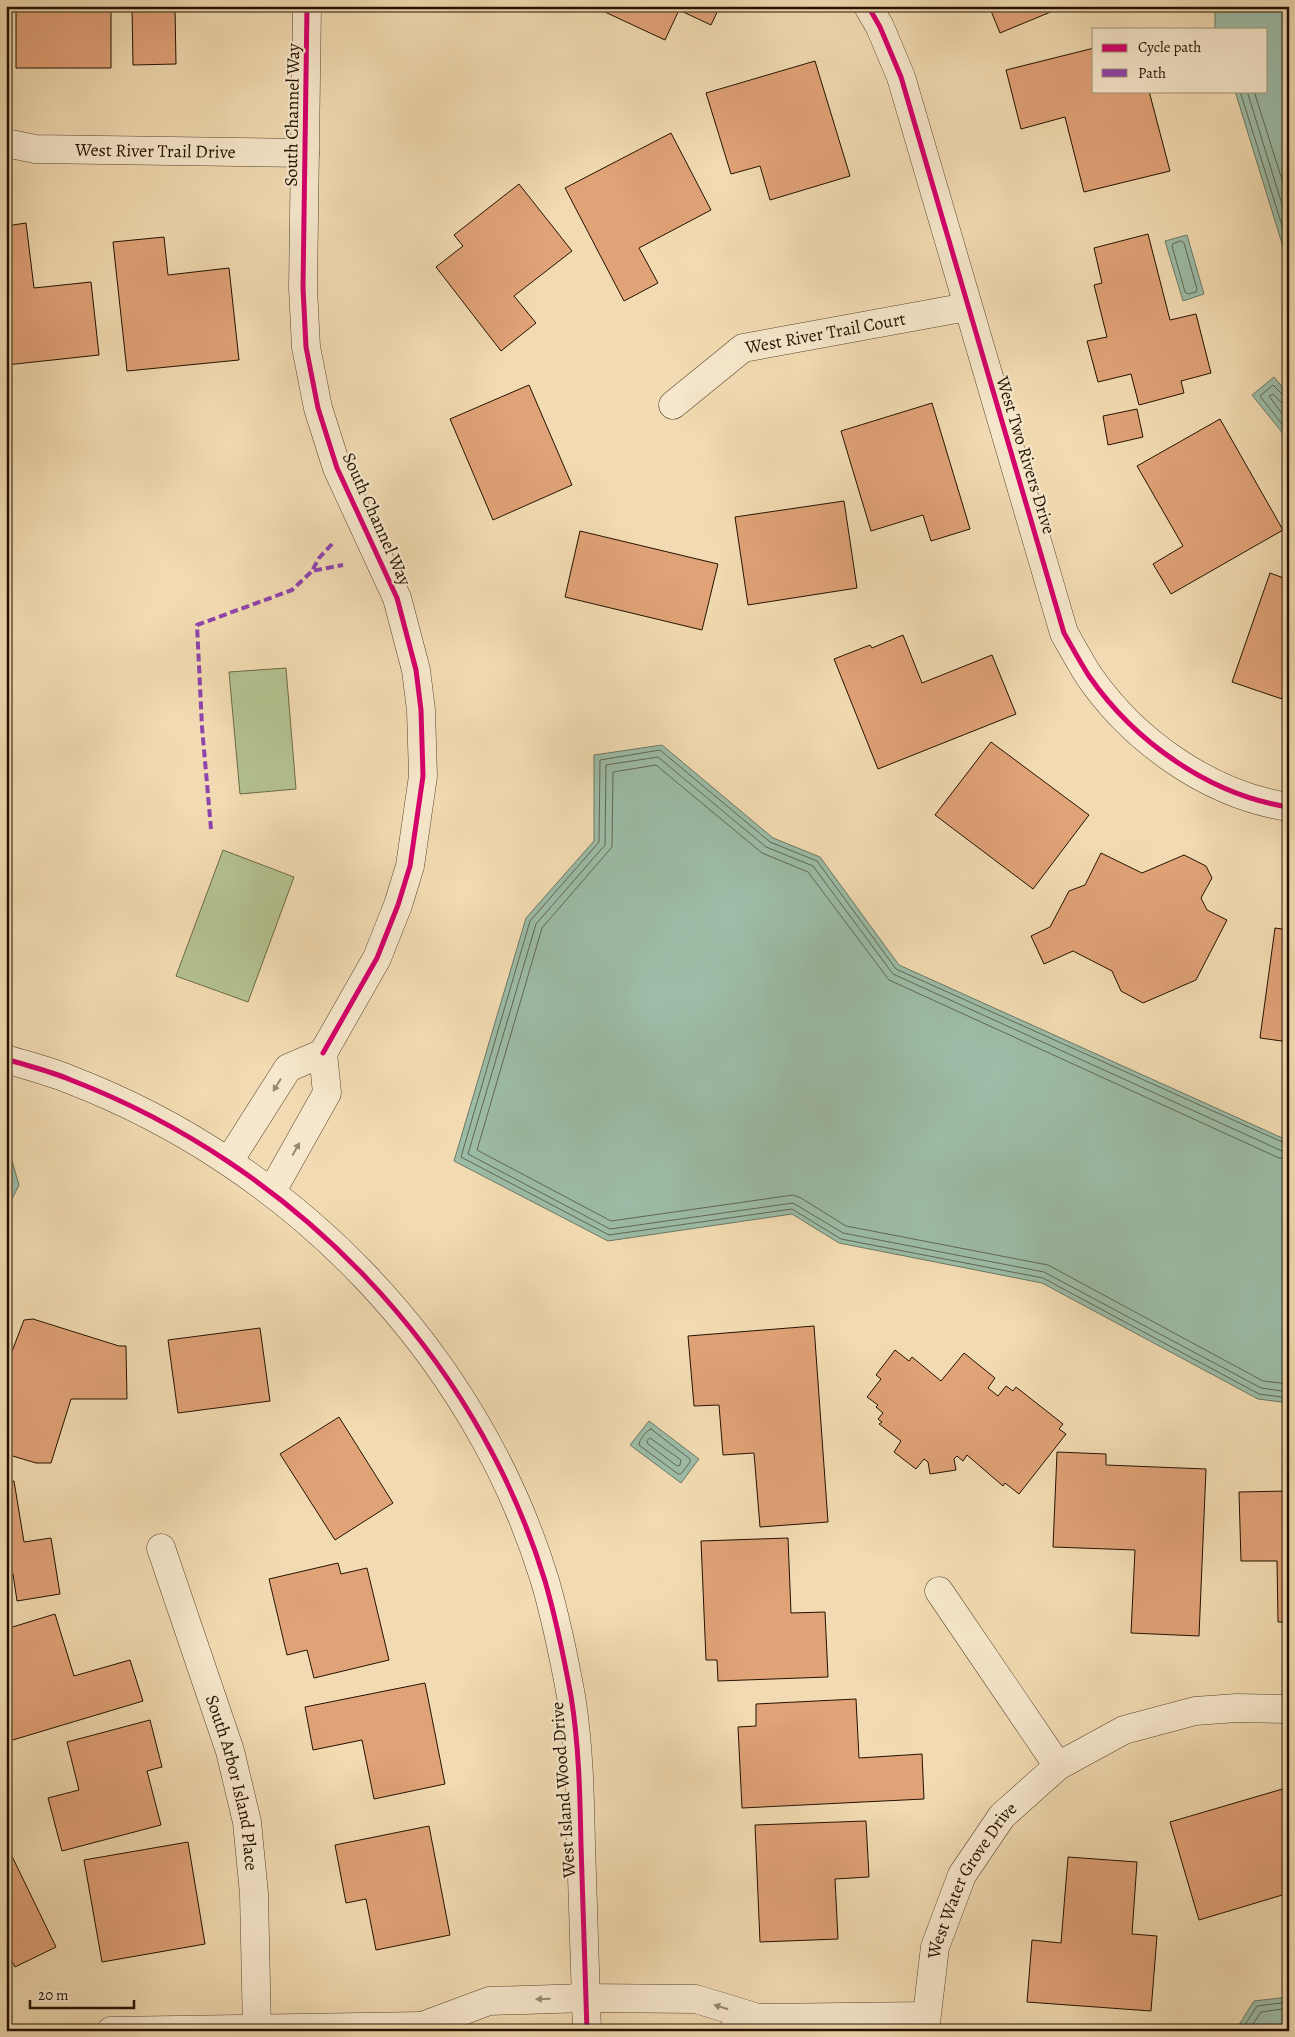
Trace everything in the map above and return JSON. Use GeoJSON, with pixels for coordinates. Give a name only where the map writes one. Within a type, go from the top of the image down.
{"type":"FeatureCollection","features":[{"type":"Feature","properties":{"kind":"street","name":"South Channel Way"},"geometry":{"type":"LineString","coordinates":[[307,6],[305,153],[306,347],[318,408],[337,468],[397,598],[416,670],[421,710],[423,767],[410,866],[398,905],[376,958],[323,1053]]}},
{"type":"Feature","properties":{"kind":"street","name":"West Two Rivers Drive"},"geometry":{"type":"LineString","coordinates":[[868,6],[880,27],[901,77],[1064,633],[1089,676],[1120,714],[1165,754],[1222,787],[1274,805],[1289,807]]}},
{"type":"Feature","properties":{"kind":"street","name":"West River Trail Drive"},"geometry":{"type":"LineString","coordinates":[[6,143],[35,149],[305,153]]}},
{"type":"Feature","properties":{"kind":"street","name":"West River Trail Court"},"geometry":{"type":"LineString","coordinates":[[673,405],[743,348],[967,307]]}},
{"type":"Feature","properties":{"kind":"street"},"geometry":{"type":"LineString","coordinates":[[229,1161],[288,1068],[323,1053],[327,1093],[272,1191]]}},
{"type":"Feature","properties":{"kind":"street","name":"West Island Wood Drive"},"geometry":{"type":"LineString","coordinates":[[6,1060],[70,1079],[132,1106],[193,1138],[272,1191],[315,1226],[376,1287],[418,1337],[464,1404],[487,1444],[525,1528],[544,1579],[555,1618],[571,1699],[578,1753],[587,2031]]}},
{"type":"Feature","properties":{"kind":"street","name":"South Arbor Island Place"},"geometry":{"type":"LineString","coordinates":[[161,1548],[230,1751],[248,1822],[254,1894],[257,2029]]}},
{"type":"Feature","properties":{"kind":"street"},"geometry":{"type":"LineString","coordinates":[[939,1591],[1058,1766]]}},
{"type":"Feature","properties":{"kind":"street","name":"West Water Grove Drive"},"geometry":{"type":"LineString","coordinates":[[926,2023],[935,1946],[962,1875],[1002,1816],[1058,1766],[1124,1730],[1195,1711],[1237,1708],[1289,1709]]}},
{"type":"Feature","properties":{"kind":"street"},"geometry":{"type":"LineString","coordinates":[[111,2031],[429,2028],[489,2001],[586,1998],[696,1999],[758,2018],[926,2023]]}},
{"type":"Feature","properties":{"kind":"street"},"geometry":{"type":"LineString","coordinates":[[732,2031],[758,2018]]}},
{"type":"Feature","properties":{"kind":"shaded area"},"geometry":{"type":"Polygon","coordinates":[[[286,668],[296,789],[240,794],[229,672],[286,668]]]}},
{"type":"Feature","properties":{"kind":"shaded area"},"geometry":{"type":"Polygon","coordinates":[[[223,850],[294,877],[248,1002],[176,976],[223,850]]]}},
{"type":"Feature","properties":{"kind":"water"},"geometry":{"type":"Polygon","coordinates":[[[1215,6],[1289,6],[1289,259],[1284,250],[1235,92],[1268,92],[1268,28],[1215,28],[1215,6]]]}},
{"type":"Feature","properties":{"kind":"water"},"geometry":{"type":"Polygon","coordinates":[[[1187,235],[1204,294],[1183,301],[1165,241],[1187,235]]]}},
{"type":"Feature","properties":{"kind":"water"},"geometry":{"type":"Polygon","coordinates":[[[1274,377],[1289,395],[1289,441],[1252,395],[1274,377]]]}},
{"type":"Feature","properties":{"kind":"water"},"geometry":{"type":"Polygon","coordinates":[[[662,745],[773,838],[820,857],[899,965],[1289,1141],[1289,1403],[1258,1399],[1042,1283],[839,1243],[792,1214],[608,1241],[454,1161],[526,918],[594,841],[594,755],[662,745]]]}},
{"type":"Feature","properties":{"kind":"water"},"geometry":{"type":"Polygon","coordinates":[[[6,1140],[19,1185],[6,1211],[6,1140]]]}},
{"type":"Feature","properties":{"kind":"water"},"geometry":{"type":"Polygon","coordinates":[[[649,1421],[699,1459],[681,1483],[630,1445],[649,1421]]]}},
{"type":"Feature","properties":{"kind":"water"},"geometry":{"type":"Polygon","coordinates":[[[1289,1997],[1289,2031],[1235,2031],[1254,2001],[1289,1997]]]}},
{"type":"Feature","properties":{"kind":"building"},"geometry":{"type":"Polygon","coordinates":[[[16,6],[111,6],[111,68],[16,68],[16,6]]]}},
{"type":"Feature","properties":{"kind":"building"},"geometry":{"type":"Polygon","coordinates":[[[132,6],[241,7],[175,8],[176,64],[133,65],[132,6]]]}},
{"type":"Feature","properties":{"kind":"building"},"geometry":{"type":"Polygon","coordinates":[[[421,6],[524,6],[524,7],[421,10],[421,6]]]}},
{"type":"Feature","properties":{"kind":"building"},"geometry":{"type":"Polygon","coordinates":[[[592,6],[720,6],[711,25],[679,10],[665,40],[592,6]]]}},
{"type":"Feature","properties":{"kind":"building"},"geometry":{"type":"Polygon","coordinates":[[[989,6],[1065,6],[1000,33],[989,6]]]}},
{"type":"Feature","properties":{"kind":"building"},"geometry":{"type":"Polygon","coordinates":[[[1092,48],[1092,92],[1149,92],[1170,171],[1084,192],[1065,117],[1021,129],[1006,70],[1092,48]]]}},
{"type":"Feature","properties":{"kind":"building"},"geometry":{"type":"Polygon","coordinates":[[[815,61],[850,176],[770,200],[760,166],[731,174],[706,93],[815,61]]]}},
{"type":"Feature","properties":{"kind":"building"},"geometry":{"type":"Polygon","coordinates":[[[671,133],[711,210],[639,248],[658,283],[624,301],[565,188],[671,133]]]}},
{"type":"Feature","properties":{"kind":"building"},"geometry":{"type":"Polygon","coordinates":[[[519,184],[572,251],[514,296],[536,323],[501,351],[436,267],[463,246],[454,235],[519,184]]]}},
{"type":"Feature","properties":{"kind":"building"},"geometry":{"type":"Polygon","coordinates":[[[26,223],[34,288],[91,282],[99,355],[6,365],[6,226],[26,223]]]}},
{"type":"Feature","properties":{"kind":"building"},"geometry":{"type":"Polygon","coordinates":[[[1148,234],[1170,320],[1196,314],[1211,373],[1181,381],[1184,393],[1139,405],[1131,374],[1098,382],[1087,341],[1107,337],[1094,285],[1102,283],[1094,248],[1148,234]]]}},
{"type":"Feature","properties":{"kind":"building"},"geometry":{"type":"Polygon","coordinates":[[[164,237],[168,275],[229,268],[239,360],[127,371],[113,242],[164,237]]]}},
{"type":"Feature","properties":{"kind":"building"},"geometry":{"type":"Polygon","coordinates":[[[529,385],[572,485],[493,520],[450,419],[529,385]]]}},
{"type":"Feature","properties":{"kind":"building"},"geometry":{"type":"Polygon","coordinates":[[[932,403],[970,529],[931,541],[923,515],[871,531],[841,431],[932,403]]]}},
{"type":"Feature","properties":{"kind":"building"},"geometry":{"type":"Polygon","coordinates":[[[1137,409],[1143,437],[1108,445],[1103,416],[1137,409]]]}},
{"type":"Feature","properties":{"kind":"building"},"geometry":{"type":"Polygon","coordinates":[[[1220,419],[1283,530],[1171,594],[1153,564],[1183,546],[1137,466],[1220,419]]]}},
{"type":"Feature","properties":{"kind":"building"},"geometry":{"type":"Polygon","coordinates":[[[844,501],[857,588],[748,605],[735,517],[844,501]]]}},
{"type":"Feature","properties":{"kind":"building"},"geometry":{"type":"Polygon","coordinates":[[[580,531],[718,564],[702,630],[565,597],[580,531]]]}},
{"type":"Feature","properties":{"kind":"building"},"geometry":{"type":"Polygon","coordinates":[[[1270,573],[1289,580],[1289,693],[1285,692],[1282,699],[1232,682],[1270,573]]]}},
{"type":"Feature","properties":{"kind":"building"},"geometry":{"type":"Polygon","coordinates":[[[903,635],[922,683],[992,655],[1016,714],[878,769],[834,659],[870,645],[872,648],[903,635]]]}},
{"type":"Feature","properties":{"kind":"building"},"geometry":{"type":"Polygon","coordinates":[[[991,742],[1089,815],[1033,889],[935,815],[991,742]]]}},
{"type":"Feature","properties":{"kind":"building"},"geometry":{"type":"Polygon","coordinates":[[[1101,853],[1142,873],[1184,855],[1206,866],[1212,878],[1201,898],[1207,910],[1227,920],[1196,980],[1143,1003],[1121,991],[1112,971],[1073,951],[1044,964],[1031,936],[1050,927],[1069,891],[1085,885],[1101,853]]]}},
{"type":"Feature","properties":{"kind":"building"},"geometry":{"type":"Polygon","coordinates":[[[1275,928],[1289,930],[1289,1042],[1260,1038],[1275,928]]]}},
{"type":"Feature","properties":{"kind":"building"},"geometry":{"type":"Polygon","coordinates":[[[33,1319],[119,1346],[126,1346],[127,1399],[71,1399],[51,1463],[36,1463],[6,1454],[6,1367],[24,1320],[33,1319]]]}},
{"type":"Feature","properties":{"kind":"building"},"geometry":{"type":"Polygon","coordinates":[[[814,1326],[828,1522],[760,1527],[754,1453],[723,1455],[719,1405],[694,1406],[688,1336],[814,1326]]]}},
{"type":"Feature","properties":{"kind":"building"},"geometry":{"type":"Polygon","coordinates":[[[260,1328],[270,1401],[178,1413],[168,1340],[260,1328]]]}},
{"type":"Feature","properties":{"kind":"building"},"geometry":{"type":"Polygon","coordinates":[[[895,1350],[909,1361],[912,1357],[941,1381],[964,1353],[995,1378],[988,1388],[998,1396],[1006,1386],[1013,1391],[1016,1387],[1063,1424],[1059,1429],[1066,1434],[1019,1494],[1005,1483],[1003,1486],[967,1455],[963,1461],[957,1456],[954,1459],[956,1470],[930,1474],[928,1462],[924,1459],[916,1469],[894,1452],[901,1441],[879,1424],[882,1422],[878,1419],[883,1413],[876,1407],[878,1405],[867,1397],[881,1379],[876,1375],[895,1350]]]}},
{"type":"Feature","properties":{"kind":"building"},"geometry":{"type":"Polygon","coordinates":[[[339,1417],[393,1503],[335,1540],[280,1454],[339,1417]]]}},
{"type":"Feature","properties":{"kind":"building"},"geometry":{"type":"Polygon","coordinates":[[[1057,1452],[1106,1454],[1106,1465],[1206,1469],[1199,1636],[1131,1633],[1135,1550],[1053,1547],[1057,1452]]]}},
{"type":"Feature","properties":{"kind":"building"},"geometry":{"type":"Polygon","coordinates":[[[14,1481],[24,1542],[51,1538],[60,1594],[17,1601],[13,1574],[6,1575],[6,1482],[14,1481]]]}},
{"type":"Feature","properties":{"kind":"building"},"geometry":{"type":"Polygon","coordinates":[[[1289,1491],[1289,1622],[1278,1622],[1277,1561],[1241,1561],[1239,1492],[1289,1491]]]}},
{"type":"Feature","properties":{"kind":"building"},"geometry":{"type":"Polygon","coordinates":[[[788,1538],[791,1613],[825,1612],[828,1677],[718,1681],[717,1660],[706,1660],[701,1541],[788,1538]]]}},
{"type":"Feature","properties":{"kind":"building"},"geometry":{"type":"Polygon","coordinates":[[[338,1563],[341,1574],[367,1568],[389,1660],[314,1678],[307,1650],[287,1655],[269,1579],[338,1563]]]}},
{"type":"Feature","properties":{"kind":"building"},"geometry":{"type":"Polygon","coordinates":[[[55,1614],[74,1676],[130,1660],[143,1701],[6,1742],[6,1629],[55,1614]]]}},
{"type":"Feature","properties":{"kind":"building"},"geometry":{"type":"Polygon","coordinates":[[[425,1683],[445,1784],[374,1799],[362,1740],[313,1750],[305,1707],[425,1683]]]}},
{"type":"Feature","properties":{"kind":"building"},"geometry":{"type":"Polygon","coordinates":[[[856,1699],[859,1758],[922,1754],[924,1799],[742,1808],[738,1727],[756,1726],[756,1704],[856,1699]]]}},
{"type":"Feature","properties":{"kind":"building"},"geometry":{"type":"Polygon","coordinates":[[[150,1720],[162,1767],[147,1771],[161,1825],[62,1851],[48,1798],[79,1790],[67,1742],[150,1720]]]}},
{"type":"Feature","properties":{"kind":"building"},"geometry":{"type":"Polygon","coordinates":[[[1286,1788],[1289,1799],[1289,1866],[1285,1867],[1289,1880],[1289,1893],[1199,1920],[1170,1822],[1286,1788]]]}},
{"type":"Feature","properties":{"kind":"building"},"geometry":{"type":"Polygon","coordinates":[[[866,1821],[869,1877],[835,1879],[838,1939],[760,1942],[755,1825],[866,1821]]]}},
{"type":"Feature","properties":{"kind":"building"},"geometry":{"type":"Polygon","coordinates":[[[429,1826],[450,1935],[376,1950],[366,1899],[346,1903],[335,1845],[429,1826]]]}},
{"type":"Feature","properties":{"kind":"building"},"geometry":{"type":"Polygon","coordinates":[[[188,1842],[205,1944],[102,1962],[84,1860],[188,1842]]]}},
{"type":"Feature","properties":{"kind":"building"},"geometry":{"type":"Polygon","coordinates":[[[6,1844],[56,1947],[15,1967],[6,1950],[6,1844]]]}},
{"type":"Feature","properties":{"kind":"building"},"geometry":{"type":"Polygon","coordinates":[[[1068,1857],[1137,1862],[1132,1934],[1157,1936],[1151,2011],[1027,2002],[1032,1940],[1061,1943],[1068,1857]]]}},
{"type":"Feature","properties":{"kind":"marked path"},"geometry":{"type":"LineString","coordinates":[[332,544],[319,558],[312,571],[343,565]]}},
{"type":"Feature","properties":{"kind":"marked path"},"geometry":{"type":"LineString","coordinates":[[211,829],[202,727],[197,625],[292,590],[312,571]]}},
{"type":"Feature","properties":{"kind":"cycle path"},"geometry":{"type":"LineString","coordinates":[[307,6],[303,288],[306,347],[318,408],[337,468],[397,598],[416,670],[421,710],[423,776],[410,866],[398,905],[377,958],[323,1053]]}},
{"type":"Feature","properties":{"kind":"cycle path"},"geometry":{"type":"LineString","coordinates":[[868,6],[880,27],[901,77],[1064,633],[1089,676],[1107,700],[1151,743],[1202,777],[1230,791],[1259,801],[1289,807]]}},
{"type":"Feature","properties":{"kind":"cycle path"},"geometry":{"type":"LineString","coordinates":[[6,1059],[63,1077],[153,1117],[229,1162],[301,1216],[365,1277],[423,1345],[473,1418],[514,1497],[545,1581],[560,1638],[571,1696],[579,1770],[587,2031]]}}]}
